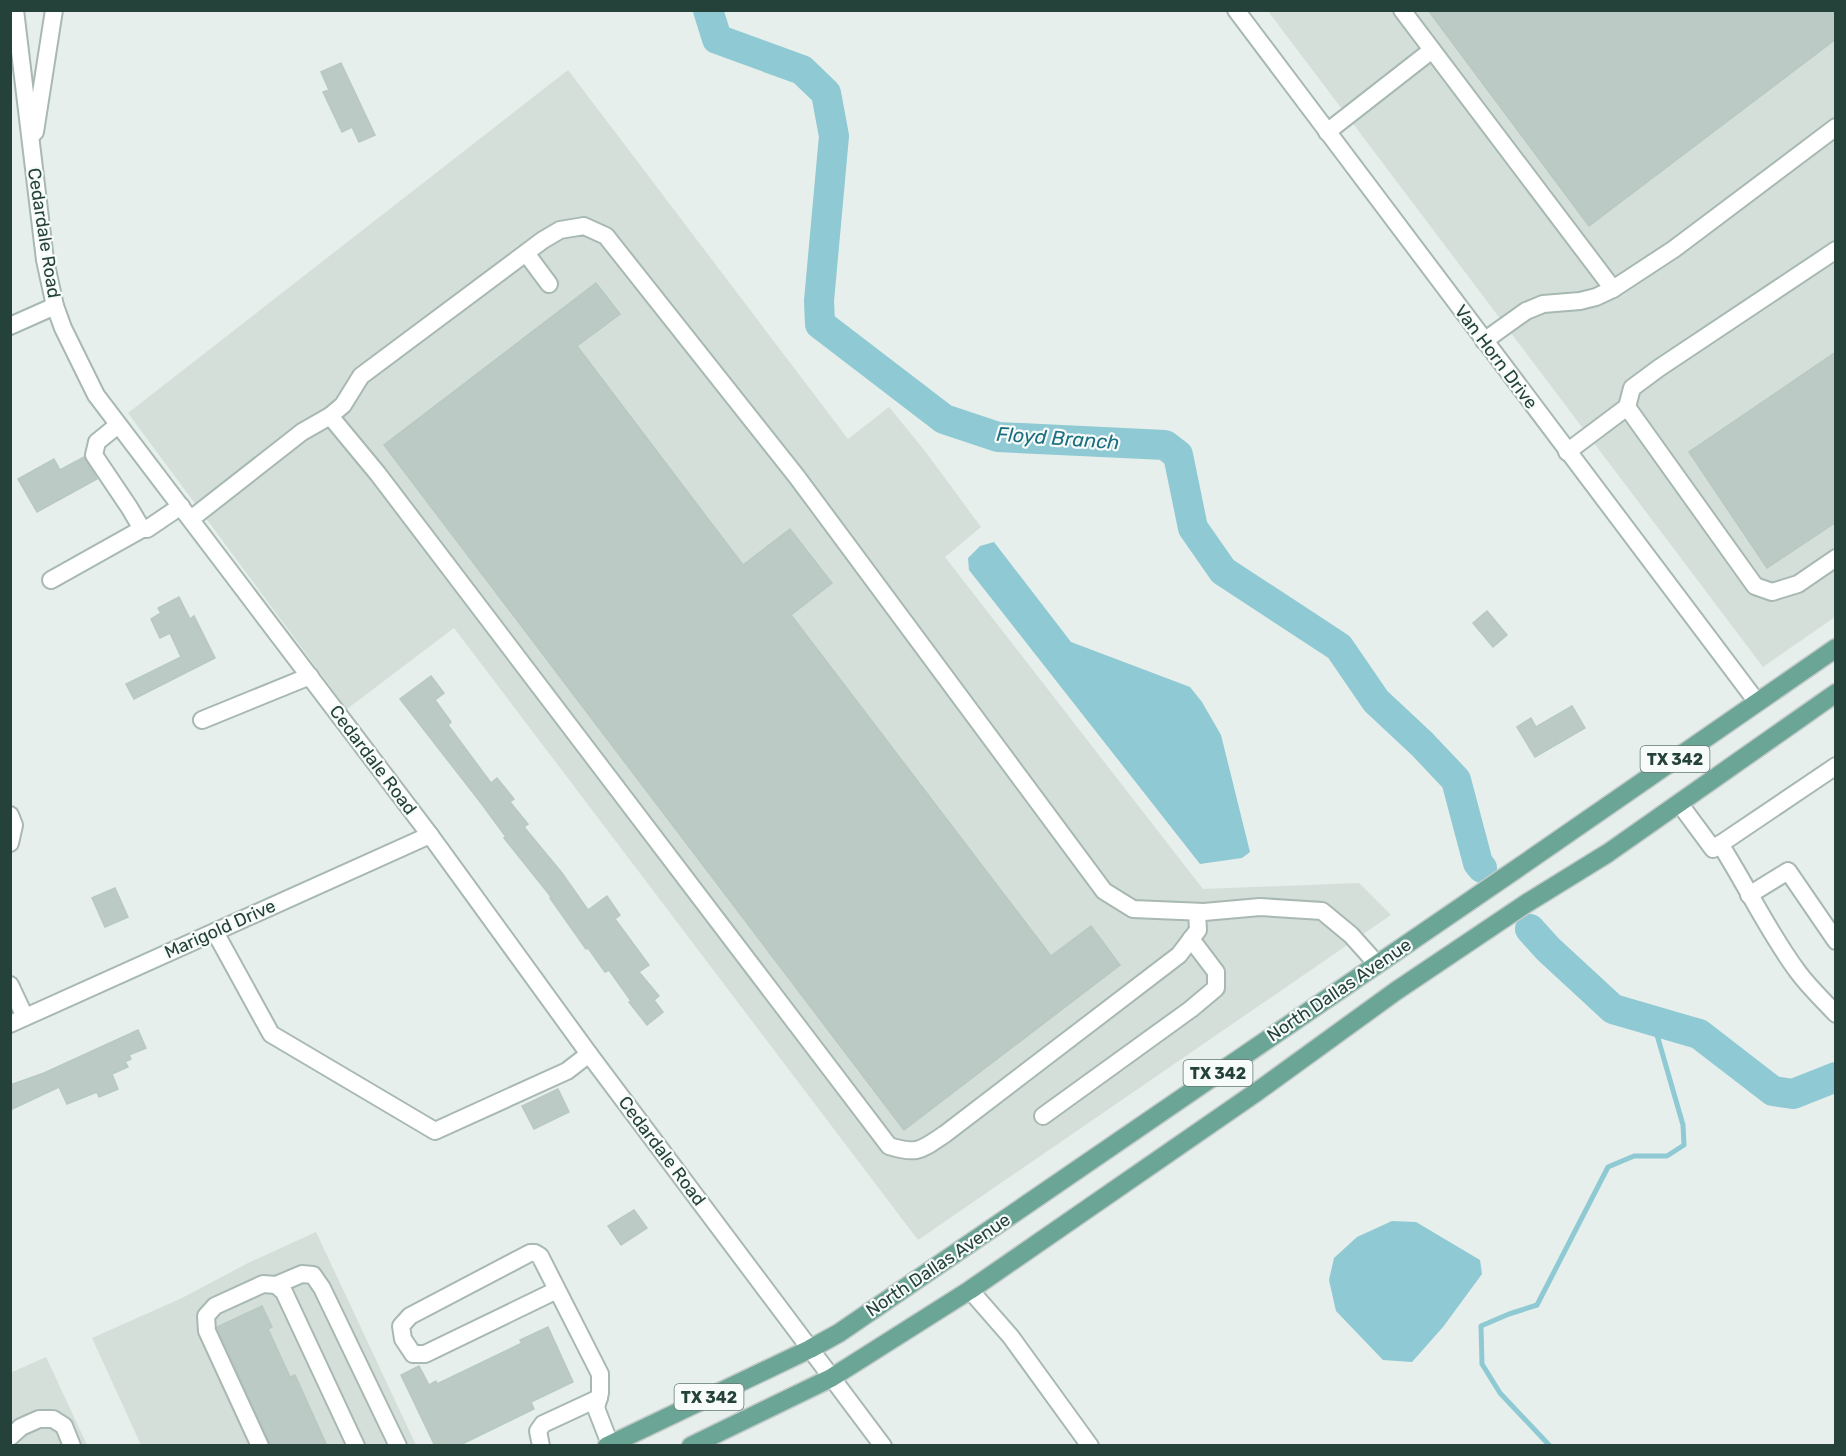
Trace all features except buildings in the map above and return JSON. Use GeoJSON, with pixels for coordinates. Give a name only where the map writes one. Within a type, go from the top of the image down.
{"type":"FeatureCollection","features":[{"type":"Feature","properties":{"kind":"main road","name":"North Dallas Avenue"},"geometry":{"type":"LineString","coordinates":[[810,1349],[839,1333],[1836,648]]}},
{"type":"Feature","properties":{"kind":"main road","name":"North Dallas Avenue"},"geometry":{"type":"LineString","coordinates":[[831,1378],[970,1290],[1258,1091],[1396,991],[1527,903],[1608,853],[1836,693]]}},
{"type":"Feature","properties":{"kind":"main road"},"geometry":{"type":"LineString","coordinates":[[1377,964],[1396,991]]}},
{"type":"Feature","properties":{"kind":"main road","name":"TX 342"},"geometry":{"type":"LineString","coordinates":[[609,1445],[810,1349]]}},
{"type":"Feature","properties":{"kind":"main road","name":"TX 342"},"geometry":{"type":"LineString","coordinates":[[692,1446],[831,1378]]}},
{"type":"Feature","properties":{"kind":"street","name":"Cedardale Road"},"geometry":{"type":"LineString","coordinates":[[15,10],[45,260],[55,306],[63,328],[96,395],[430,835],[589,1054],[882,1446]]}},
{"type":"Feature","properties":{"kind":"street"},"geometry":{"type":"LineString","coordinates":[[32,151],[54,10]]}},
{"type":"Feature","properties":{"kind":"street","name":"Van Horn Drive"},"geometry":{"type":"LineString","coordinates":[[1236,10],[1756,702]]}},
{"type":"Feature","properties":{"kind":"street"},"geometry":{"type":"LineString","coordinates":[[1402,10],[1613,290]]}},
{"type":"Feature","properties":{"kind":"street"},"geometry":{"type":"LineString","coordinates":[[1327,132],[1432,50]]}},
{"type":"Feature","properties":{"kind":"street"},"geometry":{"type":"LineString","coordinates":[[1484,341],[1526,311],[1543,304],[1580,301],[1613,290],[1674,249],[1836,127]]}},
{"type":"Feature","properties":{"kind":"street"},"geometry":{"type":"LineString","coordinates":[[51,580],[142,529],[147,529],[212,501],[262,465],[302,432],[330,416],[343,405],[361,376],[526,253],[560,230],[584,226],[606,236],[797,477],[1104,891],[1133,909],[1197,912],[1260,907],[1322,911],[1351,935],[1377,964]]}},
{"type":"Feature","properties":{"kind":"street"},"geometry":{"type":"LineString","coordinates":[[1567,452],[1627,407],[1632,388],[1836,250]]}},
{"type":"Feature","properties":{"kind":"street"},"geometry":{"type":"LineString","coordinates":[[526,253],[549,284]]}},
{"type":"Feature","properties":{"kind":"street"},"geometry":{"type":"LineString","coordinates":[[10,326],[55,306]]}},
{"type":"Feature","properties":{"kind":"street"},"geometry":{"type":"LineString","coordinates":[[1627,407],[1755,586],[1772,592],[1797,584],[1836,558]]}},
{"type":"Feature","properties":{"kind":"street"},"geometry":{"type":"LineString","coordinates":[[330,416],[378,474],[889,1146],[904,1151],[920,1150],[945,1134],[1179,955],[1198,930],[1197,912]]}},
{"type":"Feature","properties":{"kind":"street"},"geometry":{"type":"LineString","coordinates":[[118,425],[96,442],[94,455],[142,529]]}},
{"type":"Feature","properties":{"kind":"street"},"geometry":{"type":"LineString","coordinates":[[202,720],[310,676]]}},
{"type":"Feature","properties":{"kind":"street"},"geometry":{"type":"LineString","coordinates":[[1679,804],[1713,849],[1836,766]]}},
{"type":"Feature","properties":{"kind":"street"},"geometry":{"type":"LineString","coordinates":[[10,815],[14,825],[10,843]]}},
{"type":"Feature","properties":{"kind":"street","name":"Marigold Drive"},"geometry":{"type":"LineString","coordinates":[[18,1021],[430,835]]}},
{"type":"Feature","properties":{"kind":"street"},"geometry":{"type":"LineString","coordinates":[[1720,844],[1798,973],[1836,1014]]}},
{"type":"Feature","properties":{"kind":"street"},"geometry":{"type":"LineString","coordinates":[[1749,895],[1788,870],[1836,941]]}},
{"type":"Feature","properties":{"kind":"street"},"geometry":{"type":"LineString","coordinates":[[215,932],[271,1034],[435,1131],[567,1071],[589,1054]]}},
{"type":"Feature","properties":{"kind":"street"},"geometry":{"type":"LineString","coordinates":[[1043,1116],[1191,1009],[1216,988],[1216,972],[1191,939]]}},
{"type":"Feature","properties":{"kind":"street"},"geometry":{"type":"LineString","coordinates":[[10,986],[18,1021]]}},
{"type":"Feature","properties":{"kind":"street"},"geometry":{"type":"LineString","coordinates":[[557,1290],[424,1354],[413,1354],[403,1339],[401,1326],[410,1316],[530,1253],[535,1253],[540,1256],[600,1374],[599,1398],[596,1408],[609,1445]]}},
{"type":"Feature","properties":{"kind":"street"},"geometry":{"type":"LineString","coordinates":[[260,1446],[207,1331],[206,1316],[215,1306],[263,1284],[276,1285],[302,1274],[313,1275],[322,1288],[398,1446]]}},
{"type":"Feature","properties":{"kind":"street"},"geometry":{"type":"LineString","coordinates":[[276,1285],[284,1292],[356,1446]]}},
{"type":"Feature","properties":{"kind":"street"},"geometry":{"type":"LineString","coordinates":[[970,1290],[1011,1337],[1090,1446]]}},
{"type":"Feature","properties":{"kind":"street"},"geometry":{"type":"LineString","coordinates":[[541,1446],[538,1431],[543,1424],[599,1398]]}},
{"type":"Feature","properties":{"kind":"street"},"geometry":{"type":"LineString","coordinates":[[10,1437],[21,1427],[39,1419],[53,1419],[64,1426],[72,1446]]}},
{"type":"Feature","properties":{"kind":"shaded area"},"geometry":{"type":"Polygon","coordinates":[[[1268,11],[1835,11],[1835,617],[1763,667],[1268,11]]]}},
{"type":"Feature","properties":{"kind":"shaded area"},"geometry":{"type":"Polygon","coordinates":[[[568,70],[848,439],[889,407],[925,451],[981,527],[945,557],[1203,889],[1359,883],[1391,915],[918,1240],[454,628],[347,709],[128,413],[568,70]]]}},
{"type":"Feature","properties":{"kind":"shaded area"},"geometry":{"type":"Polygon","coordinates":[[[316,1232],[416,1445],[141,1445],[92,1338],[182,1298],[248,1263],[316,1232]]]}},
{"type":"Feature","properties":{"kind":"shaded area"},"geometry":{"type":"Polygon","coordinates":[[[46,1357],[87,1445],[11,1445],[10,1373],[46,1357]]]}},
{"type":"Feature","properties":{"kind":"water"},"geometry":{"type":"Polygon","coordinates":[[[994,542],[1071,642],[1190,687],[1202,702],[1221,735],[1250,852],[1242,858],[1200,864],[969,570],[968,558],[980,546],[994,542]]]}},
{"type":"Feature","properties":{"kind":"water"},"geometry":{"type":"Polygon","coordinates":[[[1392,1221],[1416,1222],[1480,1260],[1482,1274],[1443,1327],[1412,1362],[1383,1360],[1336,1311],[1329,1280],[1334,1258],[1357,1237],[1392,1221]]]}},
{"type":"Feature","properties":{"kind":"waterway","name":"Floyd Branch"},"geometry":{"type":"LineString","coordinates":[[708,10],[717,39],[802,70],[826,93],[834,136],[819,301],[820,324],[944,419],[998,437],[1165,445],[1178,455],[1193,528],[1223,571],[1339,647],[1376,701],[1456,780],[1478,863],[1482,868]]}},
{"type":"Feature","properties":{"kind":"waterway","name":"Floyd Branch"},"geometry":{"type":"LineString","coordinates":[[1530,929],[1548,949],[1613,1009],[1699,1034],[1773,1091],[1793,1094],[1836,1077]]}},
{"type":"Feature","properties":{"kind":"waterway"},"geometry":{"type":"LineString","coordinates":[[1550,1446],[1500,1393],[1482,1364],[1481,1326],[1537,1305],[1608,1167],[1634,1156],[1667,1156],[1684,1145],[1683,1125],[1653,1021]]}}]}
